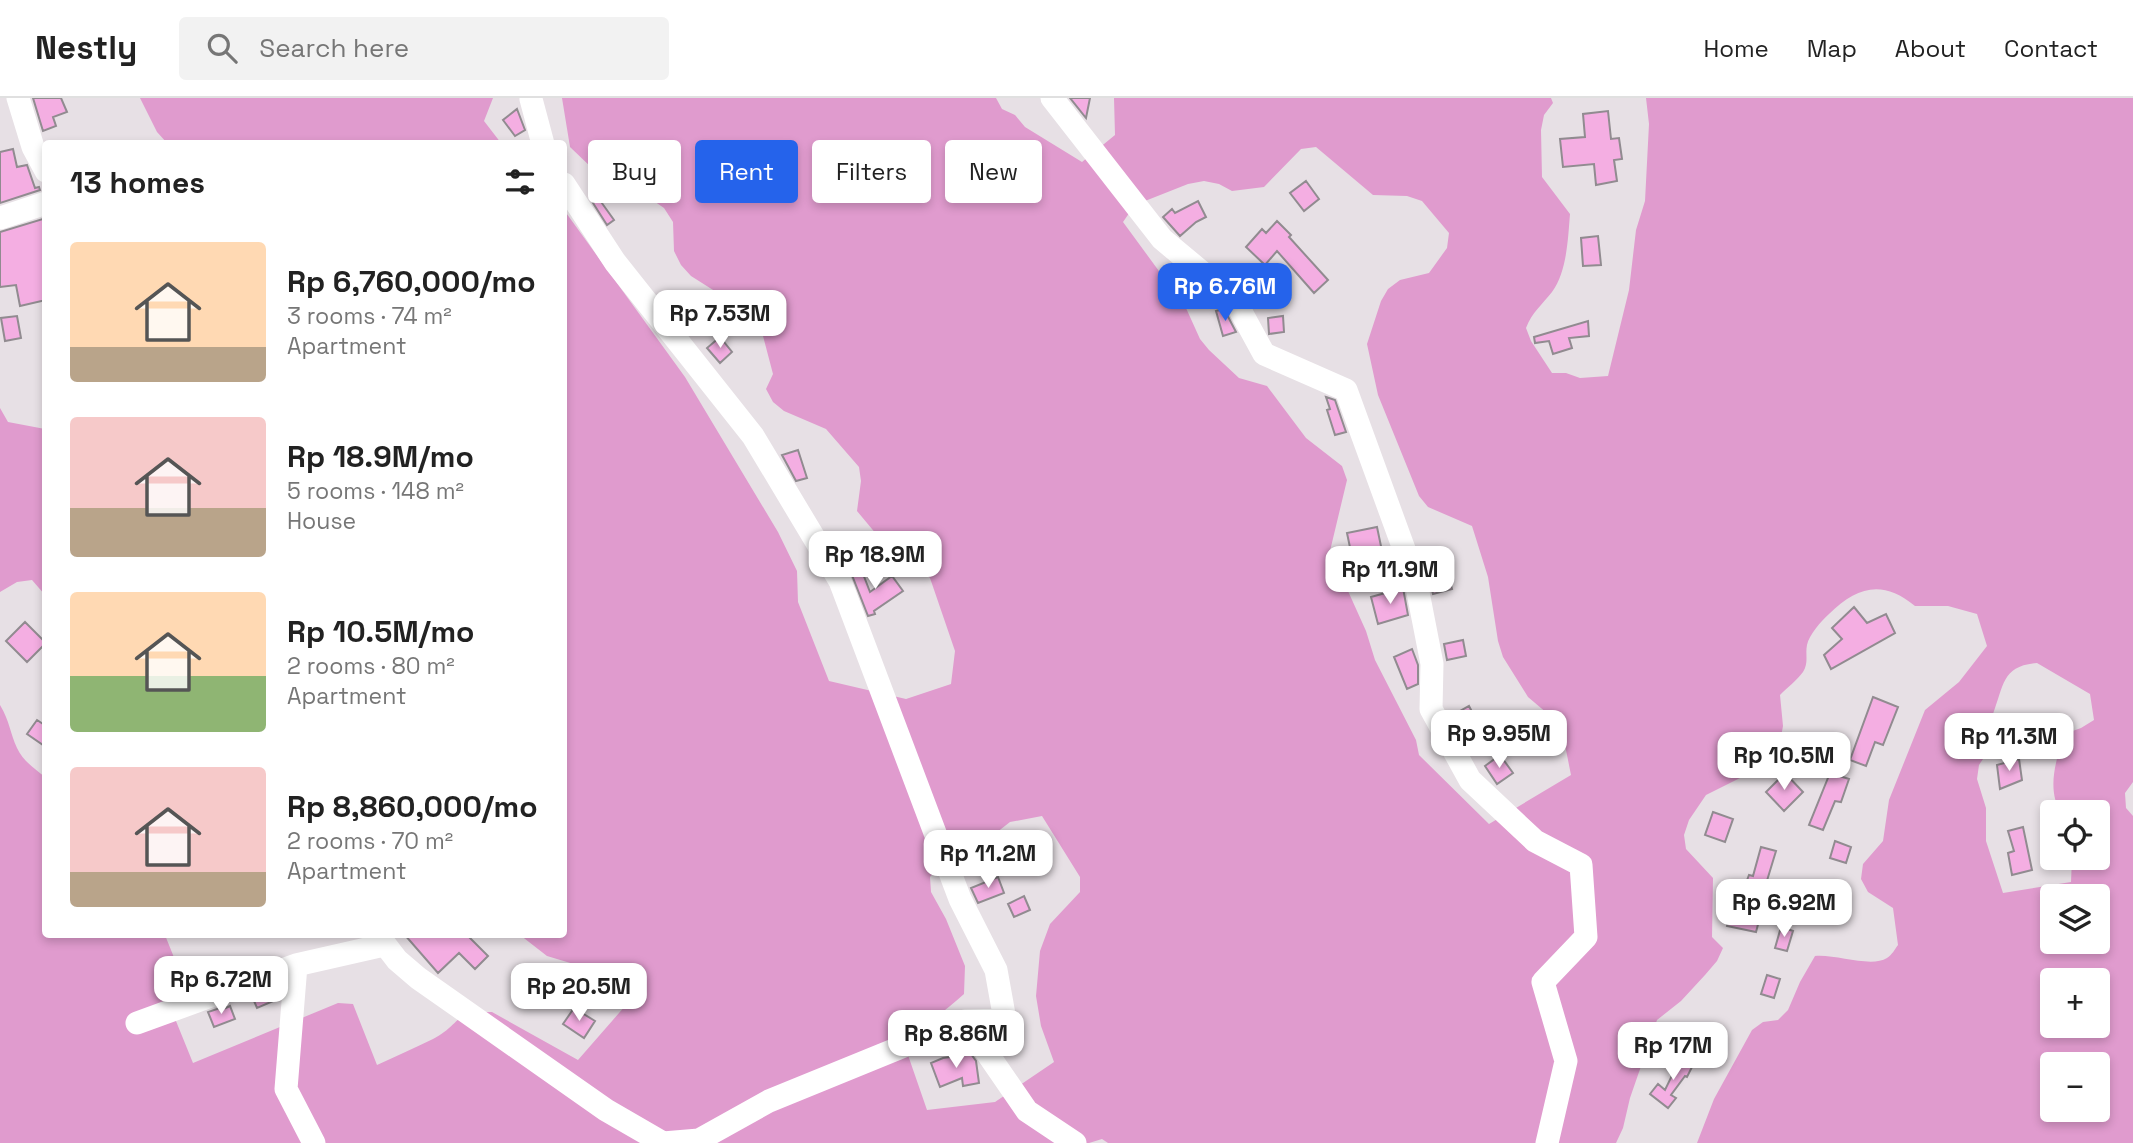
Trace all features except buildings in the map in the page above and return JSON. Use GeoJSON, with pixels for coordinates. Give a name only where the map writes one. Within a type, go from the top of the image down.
{"type":"FeatureCollection","features":[{"type":"Feature","properties":{"kind":"street"},"geometry":{"type":"LineString","coordinates":[[18,98],[33,146],[42,163]]}},
{"type":"Feature","properties":{"kind":"street"},"geometry":{"type":"LineString","coordinates":[[1052,98],[1162,239],[1234,299],[1265,354],[1346,390],[1416,582],[1432,664],[1431,709],[1470,780],[1535,841],[1581,865],[1586,937],[1542,982],[1566,1062],[1547,1143]]}},
{"type":"Feature","properties":{"kind":"street"},"geometry":{"type":"LineString","coordinates":[[531,99],[542,140]]}},
{"type":"Feature","properties":{"kind":"street"},"geometry":{"type":"LineString","coordinates":[[137,1023],[296,965],[381,940],[418,978],[606,1110],[663,1143],[699,1140],[769,1101],[965,1021],[1005,1020],[996,970],[960,899],[840,581],[753,436],[615,262],[567,189]]}},
{"type":"Feature","properties":{"kind":"street"},"geometry":{"type":"LineString","coordinates":[[0,218],[42,204]]}},
{"type":"Feature","properties":{"kind":"street"},"geometry":{"type":"LineString","coordinates":[[296,965],[286,1089],[314,1143]]}},
{"type":"Feature","properties":{"kind":"street"},"geometry":{"type":"LineString","coordinates":[[965,1021],[1027,1111],[1074,1143]]}},
{"type":"Feature","properties":{"kind":"shaded area"},"geometry":{"type":"Polygon","coordinates":[[[140,98],[493,98],[484,121],[499,140],[164,140],[157,132],[140,98]]]}},
{"type":"Feature","properties":{"kind":"shaded area"},"geometry":{"type":"Polygon","coordinates":[[[562,98],[996,98],[1002,109],[1015,115],[1025,127],[1082,162],[1115,135],[1114,98],[1551,98],[1553,103],[1544,115],[1541,130],[1542,177],[1570,214],[1567,244],[1564,265],[1557,284],[1526,328],[1531,341],[1552,373],[1566,373],[1580,378],[1608,376],[1629,290],[1636,230],[1645,201],[1649,124],[1646,98],[2133,98],[2133,782],[2125,793],[2126,808],[2133,816],[2133,1143],[1697,1143],[1714,1099],[1752,1030],[1763,1022],[1778,1020],[1788,1010],[1815,956],[1880,961],[1889,957],[1898,945],[1893,908],[1868,892],[1861,879],[1863,864],[1883,841],[1889,800],[1925,710],[1959,682],[1987,646],[1977,614],[1948,606],[1915,606],[1892,592],[1870,590],[1860,592],[1839,605],[1819,624],[1808,641],[1803,672],[1780,695],[1783,726],[1780,742],[1748,774],[1706,795],[1689,820],[1684,835],[1686,849],[1713,878],[1712,937],[1723,948],[1717,961],[1705,975],[1681,1001],[1657,1020],[1616,1143],[1108,1143],[1102,1139],[1089,1143],[0,1143],[0,705],[20,753],[42,774],[42,938],[166,938],[175,960],[163,989],[193,1063],[338,1003],[353,1004],[377,1065],[433,1039],[463,1016],[479,1012],[492,1012],[578,1060],[626,1005],[577,965],[547,956],[524,938],[567,938],[567,214],[685,377],[778,532],[797,571],[798,602],[829,681],[906,699],[951,684],[955,651],[930,578],[892,541],[877,535],[857,511],[861,481],[859,467],[826,429],[784,411],[773,402],[766,389],[773,374],[763,336],[755,323],[732,302],[691,276],[681,265],[674,251],[673,222],[664,208],[657,203],[681,203],[681,140],[588,140],[588,164],[570,147],[562,98]],[[1316,147],[1301,149],[1264,187],[1232,191],[1219,184],[1204,181],[1188,184],[1145,201],[1132,209],[1123,222],[1186,308],[1200,339],[1209,350],[1239,378],[1267,386],[1306,438],[1342,466],[1347,480],[1330,551],[1366,631],[1375,660],[1416,740],[1419,755],[1489,824],[1571,775],[1561,725],[1528,697],[1503,657],[1488,577],[1472,526],[1428,507],[1419,496],[1378,395],[1367,344],[1381,301],[1388,289],[1400,280],[1429,273],[1447,248],[1449,233],[1422,201],[1407,196],[1373,195],[1316,147]],[[1042,816],[1010,822],[987,840],[940,865],[930,877],[931,892],[946,919],[965,966],[964,994],[927,1022],[900,1032],[927,1110],[995,1102],[1054,1062],[1041,1026],[1036,996],[1040,951],[1050,924],[1080,892],[1080,877],[1042,816]]]}},
{"type":"Feature","properties":{"kind":"shaded area"},"geometry":{"type":"Polygon","coordinates":[[[0,408],[8,422],[42,428],[42,592],[32,580],[17,582],[0,592],[0,408]]]}}]}
